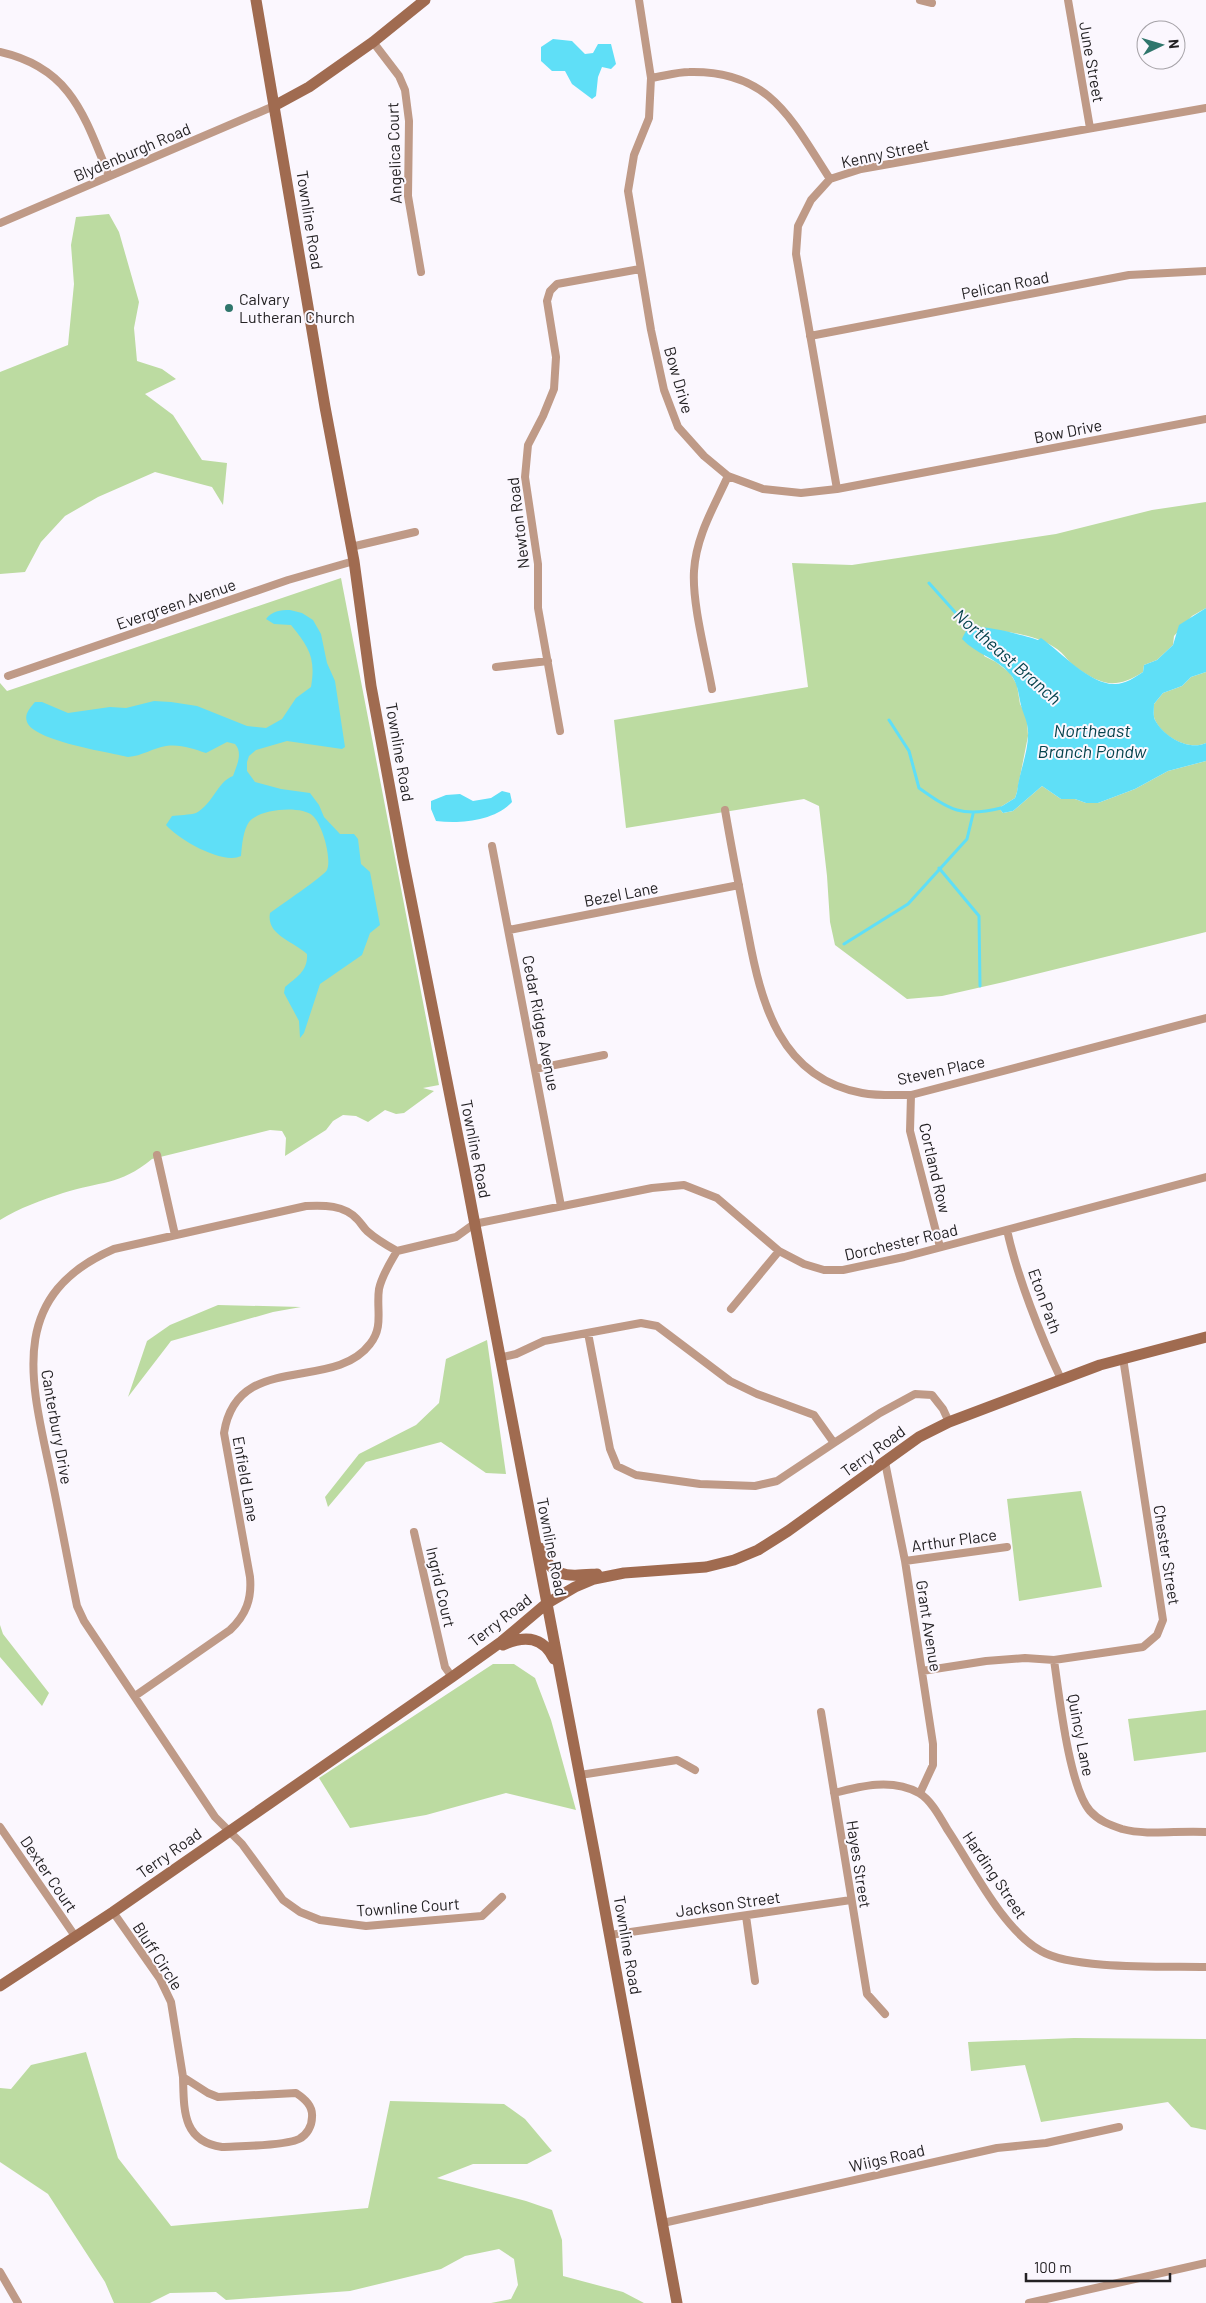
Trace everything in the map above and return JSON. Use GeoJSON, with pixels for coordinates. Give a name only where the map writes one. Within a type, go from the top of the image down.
{"type":"FeatureCollection","features":[{"type":"Feature","properties":{"kind":"street","name":"Townline Road"},"geometry":{"type":"LineString","coordinates":[[256,0],[323,399],[354,561],[371,686],[580,1775],[677,2303]]}},
{"type":"Feature","properties":{"kind":"street"},"geometry":{"type":"LineString","coordinates":[[274,106],[309,87],[373,42],[424,0]]}},
{"type":"Feature","properties":{"kind":"street","name":"Bow Drive"},"geometry":{"type":"LineString","coordinates":[[639,0],[651,78],[649,118],[634,155],[628,191],[640,269],[664,390],[678,427],[704,456],[728,476],[763,489],[801,493],[837,489],[1206,419]]}},
{"type":"Feature","properties":{"kind":"street"},"geometry":{"type":"LineString","coordinates":[[920,0],[932,3]]}},
{"type":"Feature","properties":{"kind":"street","name":"June Street"},"geometry":{"type":"LineString","coordinates":[[1068,0],[1090,128]]}},
{"type":"Feature","properties":{"kind":"street","name":"Angelica Court"},"geometry":{"type":"LineString","coordinates":[[373,42],[399,76],[405,90],[409,121],[408,196],[421,272]]}},
{"type":"Feature","properties":{"kind":"street"},"geometry":{"type":"LineString","coordinates":[[0,52],[34,62],[52,74],[69,91],[82,114],[109,176]]}},
{"type":"Feature","properties":{"kind":"street"},"geometry":{"type":"LineString","coordinates":[[651,78],[688,72],[719,74],[748,81],[774,98],[830,179]]}},
{"type":"Feature","properties":{"kind":"street","name":"Blydenburgh Road"},"geometry":{"type":"LineString","coordinates":[[0,223],[274,106]]}},
{"type":"Feature","properties":{"kind":"street","name":"Kenny Street"},"geometry":{"type":"LineString","coordinates":[[837,489],[796,254],[798,226],[811,200],[830,179],[861,169],[1206,108]]}},
{"type":"Feature","properties":{"kind":"street","name":"Newton Road"},"geometry":{"type":"LineString","coordinates":[[560,731],[538,608],[538,564],[525,476],[528,446],[554,389],[556,356],[547,301],[550,291],[557,284],[640,269]]}},
{"type":"Feature","properties":{"kind":"street","name":"Pelican Road"},"geometry":{"type":"LineString","coordinates":[[810,336],[1129,275],[1206,271]]}},
{"type":"Feature","properties":{"kind":"street"},"geometry":{"type":"LineString","coordinates":[[712,689],[694,571],[704,529],[728,476]]}},
{"type":"Feature","properties":{"kind":"street"},"geometry":{"type":"LineString","coordinates":[[351,547],[415,532]]}},
{"type":"Feature","properties":{"kind":"street","name":"Evergreen Avenue"},"geometry":{"type":"LineString","coordinates":[[8,676],[288,580],[354,561]]}},
{"type":"Feature","properties":{"kind":"street"},"geometry":{"type":"LineString","coordinates":[[496,668],[548,660]]}},
{"type":"Feature","properties":{"kind":"street","name":"Steven Place"},"geometry":{"type":"LineString","coordinates":[[725,810],[738,885],[763,1001],[781,1040],[809,1069],[839,1086],[862,1093],[911,1094],[1206,1018]]}},
{"type":"Feature","properties":{"kind":"street","name":"Cedar Ridge Avenue"},"geometry":{"type":"LineString","coordinates":[[492,846],[561,1206]]}},
{"type":"Feature","properties":{"kind":"street","name":"Bezel Lane"},"geometry":{"type":"LineString","coordinates":[[509,930],[738,885]]}},
{"type":"Feature","properties":{"kind":"street"},"geometry":{"type":"LineString","coordinates":[[535,1069],[604,1055]]}},
{"type":"Feature","properties":{"kind":"street","name":"Cortland Row"},"geometry":{"type":"LineString","coordinates":[[911,1094],[910,1131],[940,1247]]}},
{"type":"Feature","properties":{"kind":"street"},"geometry":{"type":"LineString","coordinates":[[157,1156],[175,1235]]}},
{"type":"Feature","properties":{"kind":"street","name":"Dorchester Road"},"geometry":{"type":"LineString","coordinates":[[474,1224],[652,1188],[684,1185],[717,1198],[779,1251],[804,1264],[824,1270],[843,1270],[871,1266],[1206,1177]]}},
{"type":"Feature","properties":{"kind":"street","name":"Canterbury Drive"},"geometry":{"type":"LineString","coordinates":[[230,1831],[215,1817],[84,1621],[77,1606],[40,1426],[32,1377],[36,1333],[51,1298],[76,1270],[93,1258],[114,1249],[275,1212],[324,1205],[342,1209],[356,1217],[366,1230],[396,1250]]}},
{"type":"Feature","properties":{"kind":"street"},"geometry":{"type":"LineString","coordinates":[[396,1250],[456,1237],[474,1224]]}},
{"type":"Feature","properties":{"kind":"street","name":"Eton Path"},"geometry":{"type":"LineString","coordinates":[[1008,1230],[1012,1249],[1029,1300],[1061,1379]]}},
{"type":"Feature","properties":{"kind":"street","name":"Enfield Lane"},"geometry":{"type":"LineString","coordinates":[[135,1696],[230,1630],[242,1619],[247,1607],[251,1592],[250,1577],[224,1433],[226,1417],[233,1403],[253,1386],[344,1363],[359,1356],[371,1344],[379,1329],[379,1290],[384,1273],[396,1250]]}},
{"type":"Feature","properties":{"kind":"street"},"geometry":{"type":"LineString","coordinates":[[731,1309],[779,1251]]}},
{"type":"Feature","properties":{"kind":"street"},"geometry":{"type":"LineString","coordinates":[[499,1358],[516,1354],[544,1341],[641,1323],[657,1326],[730,1381],[757,1394],[814,1415],[834,1443]]}},
{"type":"Feature","properties":{"kind":"street"},"geometry":{"type":"LineString","coordinates":[[588,1333],[610,1449],[617,1466],[636,1474],[700,1484],[755,1486],[777,1481],[880,1413],[915,1394],[932,1395],[943,1408],[949,1422]]}},
{"type":"Feature","properties":{"kind":"street","name":"Terry Road"},"geometry":{"type":"LineString","coordinates":[[0,1986],[112,1912],[478,1658],[546,1604],[581,1584],[594,1579],[624,1573],[706,1567],[734,1560],[758,1550],[788,1531],[919,1438],[949,1422],[1122,1358],[1206,1337]]}},
{"type":"Feature","properties":{"kind":"street","name":"Chester Street"},"geometry":{"type":"LineString","coordinates":[[922,1671],[986,1661],[1025,1658],[1054,1660],[1143,1647],[1156,1635],[1163,1620],[1122,1358]]}},
{"type":"Feature","properties":{"kind":"street","name":"Grant Avenue"},"geometry":{"type":"LineString","coordinates":[[885,1462],[905,1560],[933,1744],[933,1766],[920,1793]]}},
{"type":"Feature","properties":{"kind":"street"},"geometry":{"type":"LineString","coordinates":[[528,1508],[544,1560],[553,1570],[570,1576],[624,1573]]}},
{"type":"Feature","properties":{"kind":"street","name":"Ingrid Court"},"geometry":{"type":"LineString","coordinates":[[414,1532],[445,1667],[452,1676]]}},
{"type":"Feature","properties":{"kind":"street","name":"Arthur Place"},"geometry":{"type":"LineString","coordinates":[[905,1560],[1008,1547]]}},
{"type":"Feature","properties":{"kind":"street"},"geometry":{"type":"LineString","coordinates":[[478,1658],[513,1640],[530,1638],[548,1649],[559,1671]]}},
{"type":"Feature","properties":{"kind":"street","name":"Quincy Lane"},"geometry":{"type":"LineString","coordinates":[[1054,1660],[1073,1772],[1080,1794],[1089,1810],[1103,1822],[1125,1830],[1206,1832]]}},
{"type":"Feature","properties":{"kind":"street","name":"Hayes Street"},"geometry":{"type":"LineString","coordinates":[[821,1712],[867,1994],[885,2014]]}},
{"type":"Feature","properties":{"kind":"street"},"geometry":{"type":"LineString","coordinates":[[580,1775],[677,1760],[695,1770]]}},
{"type":"Feature","properties":{"kind":"street"},"geometry":{"type":"LineString","coordinates":[[834,1793],[871,1784],[896,1786],[920,1793]]}},
{"type":"Feature","properties":{"kind":"street","name":"Harding Street"},"geometry":{"type":"LineString","coordinates":[[920,1793],[934,1809],[1003,1914],[1020,1936],[1042,1952],[1070,1962],[1206,1967]]}},
{"type":"Feature","properties":{"kind":"street","name":"Dexter Court"},"geometry":{"type":"LineString","coordinates":[[0,1827],[75,1936]]}},
{"type":"Feature","properties":{"kind":"street","name":"Townline Court"},"geometry":{"type":"LineString","coordinates":[[230,1831],[242,1844],[283,1900],[300,1912],[320,1920],[366,1926],[482,1916],[502,1897]]}},
{"type":"Feature","properties":{"kind":"street","name":"Jackson Street"},"geometry":{"type":"LineString","coordinates":[[610,1935],[851,1900]]}},
{"type":"Feature","properties":{"kind":"street","name":"Bluff Circle"},"geometry":{"type":"LineString","coordinates":[[112,1912],[160,1979],[171,2002],[183,2077],[184,2108],[188,2126],[195,2136],[212,2146],[222,2147],[292,2142],[304,2135],[310,2128],[312,2112],[309,2103],[296,2093],[218,2097],[183,2077]]}},
{"type":"Feature","properties":{"kind":"street"},"geometry":{"type":"LineString","coordinates":[[746,1916],[755,1980]]}},
{"type":"Feature","properties":{"kind":"street","name":"Wiigs Road"},"geometry":{"type":"LineString","coordinates":[[663,2223],[997,2148],[1046,2143],[1119,2127]]}},
{"type":"Feature","properties":{"kind":"street"},"geometry":{"type":"LineString","coordinates":[[1029,2303],[1206,2263]]}},
{"type":"Feature","properties":{"kind":"street"},"geometry":{"type":"LineString","coordinates":[[0,2272],[18,2303]]}},
{"type":"Feature","properties":{"kind":"green space"},"geometry":{"type":"Polygon","coordinates":[[[109,214],[119,232],[139,302],[134,328],[137,361],[162,369],[176,379],[145,394],[173,415],[202,460],[227,463],[223,505],[212,487],[155,472],[98,497],[65,516],[41,542],[25,572],[0,574],[0,372],[68,345],[74,284],[71,245],[76,217],[109,214]]]}},
{"type":"Feature","properties":{"kind":"green space"},"geometry":{"type":"Polygon","coordinates":[[[1206,502],[1206,608],[1192,616],[1174,636],[1173,645],[1157,660],[1144,665],[1143,672],[1133,678],[1116,683],[1100,681],[1074,666],[1057,649],[1042,641],[1017,633],[991,630],[984,656],[996,662],[1010,673],[1017,685],[1020,704],[1027,717],[1028,736],[1017,792],[1015,798],[999,808],[1003,813],[1013,811],[1042,786],[1061,799],[1075,799],[1086,803],[1098,803],[1135,789],[1168,771],[1206,761],[1206,932],[942,996],[907,999],[835,945],[830,922],[819,806],[804,799],[626,828],[614,720],[808,687],[792,563],[852,565],[1056,534],[1152,510],[1206,502]]]}},
{"type":"Feature","properties":{"kind":"green space"},"geometry":{"type":"Polygon","coordinates":[[[341,578],[439,1085],[423,1088],[434,1091],[404,1113],[396,1114],[385,1110],[368,1122],[356,1116],[343,1115],[333,1121],[326,1130],[285,1156],[286,1138],[282,1131],[270,1130],[152,1159],[129,1174],[109,1182],[47,1198],[0,1220],[0,683],[7,691],[341,578]]]}},
{"type":"Feature","properties":{"kind":"green space"},"geometry":{"type":"Polygon","coordinates":[[[1206,672],[1206,743],[1199,745],[1185,744],[1170,737],[1159,726],[1154,718],[1154,704],[1163,693],[1182,686],[1191,677],[1206,672]]]}},
{"type":"Feature","properties":{"kind":"green space"},"geometry":{"type":"Polygon","coordinates":[[[218,1305],[301,1307],[273,1312],[171,1341],[128,1397],[147,1341],[170,1325],[218,1305]]]}},
{"type":"Feature","properties":{"kind":"green space"},"geometry":{"type":"Polygon","coordinates":[[[487,1340],[506,1474],[486,1473],[441,1442],[366,1462],[328,1507],[325,1497],[359,1454],[416,1425],[439,1403],[446,1359],[487,1340]]]}},
{"type":"Feature","properties":{"kind":"green space"},"geometry":{"type":"Polygon","coordinates":[[[1081,1491],[1102,1587],[1019,1601],[1007,1499],[1081,1491]]]}},
{"type":"Feature","properties":{"kind":"green space"},"geometry":{"type":"Polygon","coordinates":[[[0,1625],[3,1634],[49,1693],[42,1706],[0,1657],[0,1625]]]}},
{"type":"Feature","properties":{"kind":"green space"},"geometry":{"type":"Polygon","coordinates":[[[493,1664],[514,1664],[535,1678],[551,1720],[576,1810],[506,1793],[426,1815],[350,1828],[319,1778],[493,1664]]]}},
{"type":"Feature","properties":{"kind":"green space"},"geometry":{"type":"Polygon","coordinates":[[[1206,1710],[1206,1752],[1134,1761],[1128,1719],[1206,1710]]]}},
{"type":"Feature","properties":{"kind":"green space"},"geometry":{"type":"Polygon","coordinates":[[[1074,2038],[1206,2039],[1206,2130],[1191,2127],[1168,2102],[1041,2122],[1025,2065],[971,2071],[968,2042],[1074,2038]]]}},
{"type":"Feature","properties":{"kind":"green space"},"geometry":{"type":"Polygon","coordinates":[[[86,2052],[118,2158],[171,2226],[368,2208],[390,2101],[504,2104],[525,2119],[552,2151],[527,2164],[473,2164],[437,2178],[526,2201],[552,2210],[562,2240],[563,2276],[623,2292],[644,2303],[491,2303],[511,2299],[518,2285],[514,2259],[499,2249],[465,2256],[441,2269],[350,2291],[226,2300],[216,2292],[170,2293],[150,2303],[114,2303],[105,2282],[48,2194],[0,2162],[0,2088],[11,2089],[31,2065],[86,2052]]]}},
{"type":"Feature","properties":{"kind":"water"},"geometry":{"type":"Polygon","coordinates":[[[553,39],[572,41],[585,54],[593,53],[598,44],[611,44],[616,64],[611,69],[602,67],[598,77],[596,96],[592,99],[572,84],[565,71],[552,71],[541,61],[541,47],[553,39]]]}},
{"type":"Feature","properties":{"kind":"water","name":"Northeast Branch Pondw"},"geometry":{"type":"Polygon","coordinates":[[[1206,608],[1206,672],[1191,677],[1182,686],[1163,693],[1154,704],[1154,717],[1164,732],[1178,741],[1192,745],[1206,743],[1206,761],[1168,771],[1135,789],[1098,803],[1086,803],[1075,799],[1061,799],[1042,786],[1013,811],[1003,813],[999,808],[1015,798],[1017,792],[1027,749],[1027,726],[1014,679],[1004,668],[973,649],[962,639],[965,632],[971,627],[984,627],[1038,640],[1041,638],[1086,674],[1105,683],[1119,684],[1137,676],[1143,672],[1144,665],[1157,660],[1173,645],[1179,625],[1206,608]]]}},
{"type":"Feature","properties":{"kind":"water"},"geometry":{"type":"Polygon","coordinates":[[[290,610],[302,613],[313,620],[321,634],[327,663],[335,681],[345,747],[342,749],[287,741],[256,750],[249,756],[247,771],[255,782],[281,789],[310,793],[319,805],[324,817],[340,834],[354,834],[358,839],[361,864],[370,872],[380,925],[370,933],[362,955],[320,984],[304,1033],[300,1038],[299,1021],[284,993],[285,987],[304,969],[307,954],[276,932],[270,921],[270,913],[327,870],[328,858],[325,842],[320,826],[313,816],[299,810],[270,811],[262,814],[249,822],[245,830],[241,856],[233,858],[213,854],[191,844],[166,825],[172,816],[193,814],[202,809],[223,783],[233,776],[239,755],[235,744],[227,742],[206,753],[182,746],[166,746],[128,757],[73,745],[43,735],[33,729],[26,719],[28,711],[35,702],[42,702],[68,713],[110,707],[126,708],[154,701],[197,706],[247,726],[266,728],[282,719],[296,698],[311,687],[313,668],[307,647],[291,625],[274,624],[266,619],[276,612],[290,610]]]}},
{"type":"Feature","properties":{"kind":"water"},"geometry":{"type":"Polygon","coordinates":[[[502,791],[510,793],[512,802],[496,813],[477,820],[436,821],[431,809],[431,801],[446,795],[460,794],[473,801],[491,798],[502,791]]]}},
{"type":"Feature","properties":{"kind":"waterway","name":"Northeast Branch"},"geometry":{"type":"LineString","coordinates":[[929,583],[970,629]]}},
{"type":"Feature","properties":{"kind":"waterway"},"geometry":{"type":"LineString","coordinates":[[889,720],[909,751],[919,788],[939,802],[957,810],[976,812],[1001,808]]}},
{"type":"Feature","properties":{"kind":"waterway"},"geometry":{"type":"LineString","coordinates":[[844,944],[908,904],[967,839],[973,814]]}},
{"type":"Feature","properties":{"kind":"waterway"},"geometry":{"type":"LineString","coordinates":[[939,868],[979,916],[980,986]]}},
{"type":"Feature","properties":{"kind":"place","name":"Calvary Lutheran Church"},"geometry":{"type":"Point","coordinates":[229,308]}}]}
